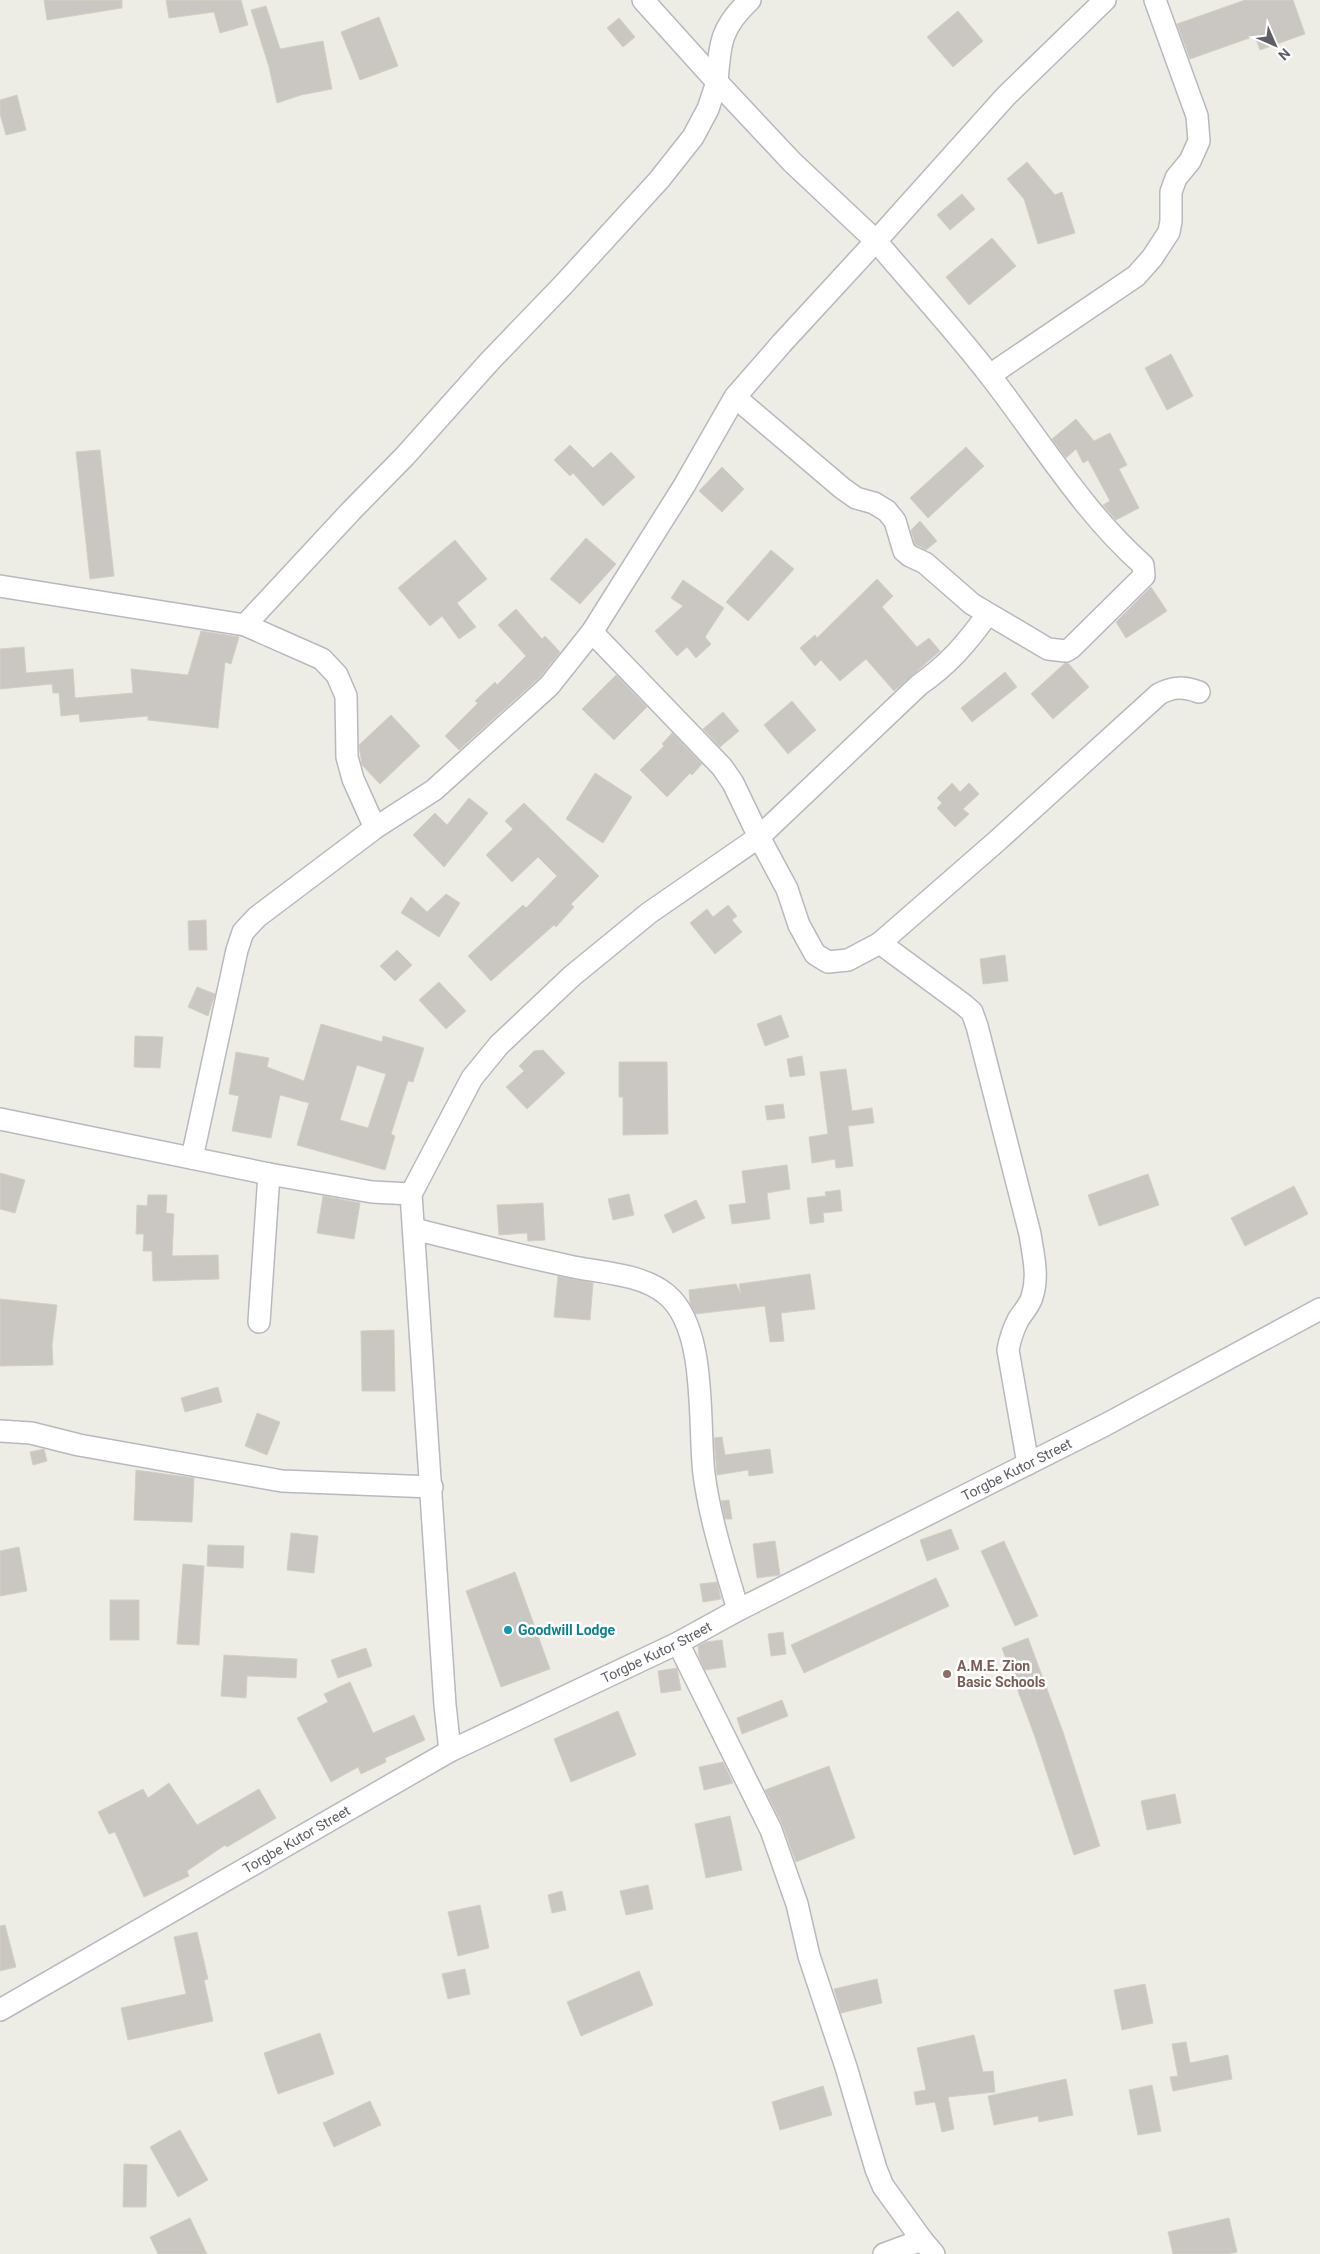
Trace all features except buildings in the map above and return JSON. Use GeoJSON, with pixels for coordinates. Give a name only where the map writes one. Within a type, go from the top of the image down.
{"type":"FeatureCollection","features":[{"type":"Feature","properties":{"kind":"street"},"geometry":{"type":"LineString","coordinates":[[643,0],[792,162],[876,241],[990,375],[1092,512],[1127,551],[1143,565],[1145,571],[1139,584],[1071,648],[1066,651],[1048,649],[972,604],[925,563],[910,556],[904,551],[895,521],[887,511],[856,498],[842,488],[735,397]]}},
{"type":"Feature","properties":{"kind":"street"},"geometry":{"type":"LineString","coordinates":[[245,624],[405,456],[489,362],[564,284],[659,180],[693,137],[708,109],[717,82],[720,45],[726,29],[741,8],[750,0]]}},
{"type":"Feature","properties":{"kind":"street"},"geometry":{"type":"LineString","coordinates":[[192,1158],[237,950],[243,932],[257,917],[375,828],[434,790],[549,686],[592,632],[684,486],[735,397],[1006,96],[1105,0]]}},
{"type":"Feature","properties":{"kind":"street"},"geometry":{"type":"LineString","coordinates":[[990,375],[1136,276],[1152,258],[1169,232],[1172,220],[1171,192],[1176,178],[1190,161],[1199,141],[1197,116],[1155,0]]}},
{"type":"Feature","properties":{"kind":"street"},"geometry":{"type":"LineString","coordinates":[[0,586],[245,624],[322,659],[337,675],[346,696],[347,757],[352,779],[375,828]]}},
{"type":"Feature","properties":{"kind":"street"},"geometry":{"type":"LineString","coordinates":[[450,1751],[445,1705],[432,1487],[411,1194],[472,1078],[499,1045],[572,976],[649,913],[759,837],[919,685],[940,671],[962,649],[987,614]]}},
{"type":"Feature","properties":{"kind":"street"},"geometry":{"type":"LineString","coordinates":[[592,632],[722,767],[733,783],[787,889],[799,925],[815,954],[828,962],[848,960],[880,943],[997,841],[1159,694],[1182,687],[1199,692]]}},
{"type":"Feature","properties":{"kind":"street"},"geometry":{"type":"LineString","coordinates":[[880,943],[964,1005],[972,1012],[977,1026],[1030,1234],[1035,1263],[1035,1282],[1032,1298],[1011,1335],[1008,1350],[1028,1464]]}},
{"type":"Feature","properties":{"kind":"street"},"geometry":{"type":"LineString","coordinates":[[0,1119],[269,1174],[372,1192],[411,1194]]}},
{"type":"Feature","properties":{"kind":"street"},"geometry":{"type":"LineString","coordinates":[[259,1322],[269,1174]]}},
{"type":"Feature","properties":{"kind":"street"},"geometry":{"type":"LineString","coordinates":[[414,1229],[568,1266],[644,1281],[666,1294],[681,1310],[689,1327],[698,1367],[704,1475],[715,1526],[738,1610]]}},
{"type":"Feature","properties":{"kind":"street","name":"Torgbe Kutor Street"},"geometry":{"type":"LineString","coordinates":[[0,2010],[450,1751],[678,1643],[738,1610],[1105,1424],[1320,1308]]}},
{"type":"Feature","properties":{"kind":"street"},"geometry":{"type":"LineString","coordinates":[[0,1431],[31,1433],[79,1445],[282,1481],[432,1487]]}},
{"type":"Feature","properties":{"kind":"street"},"geometry":{"type":"LineString","coordinates":[[678,1643],[771,1830],[797,1904],[809,1956],[879,2178],[928,2247],[884,2254]]}},
{"type":"Feature","properties":{"kind":"place","name":"Goodwill Lodge"},"geometry":{"type":"Point","coordinates":[508,1630]}},
{"type":"Feature","properties":{"kind":"place","name":"A.M.E. Zion Basic Schools"},"geometry":{"type":"Point","coordinates":[947,1674]}}]}
